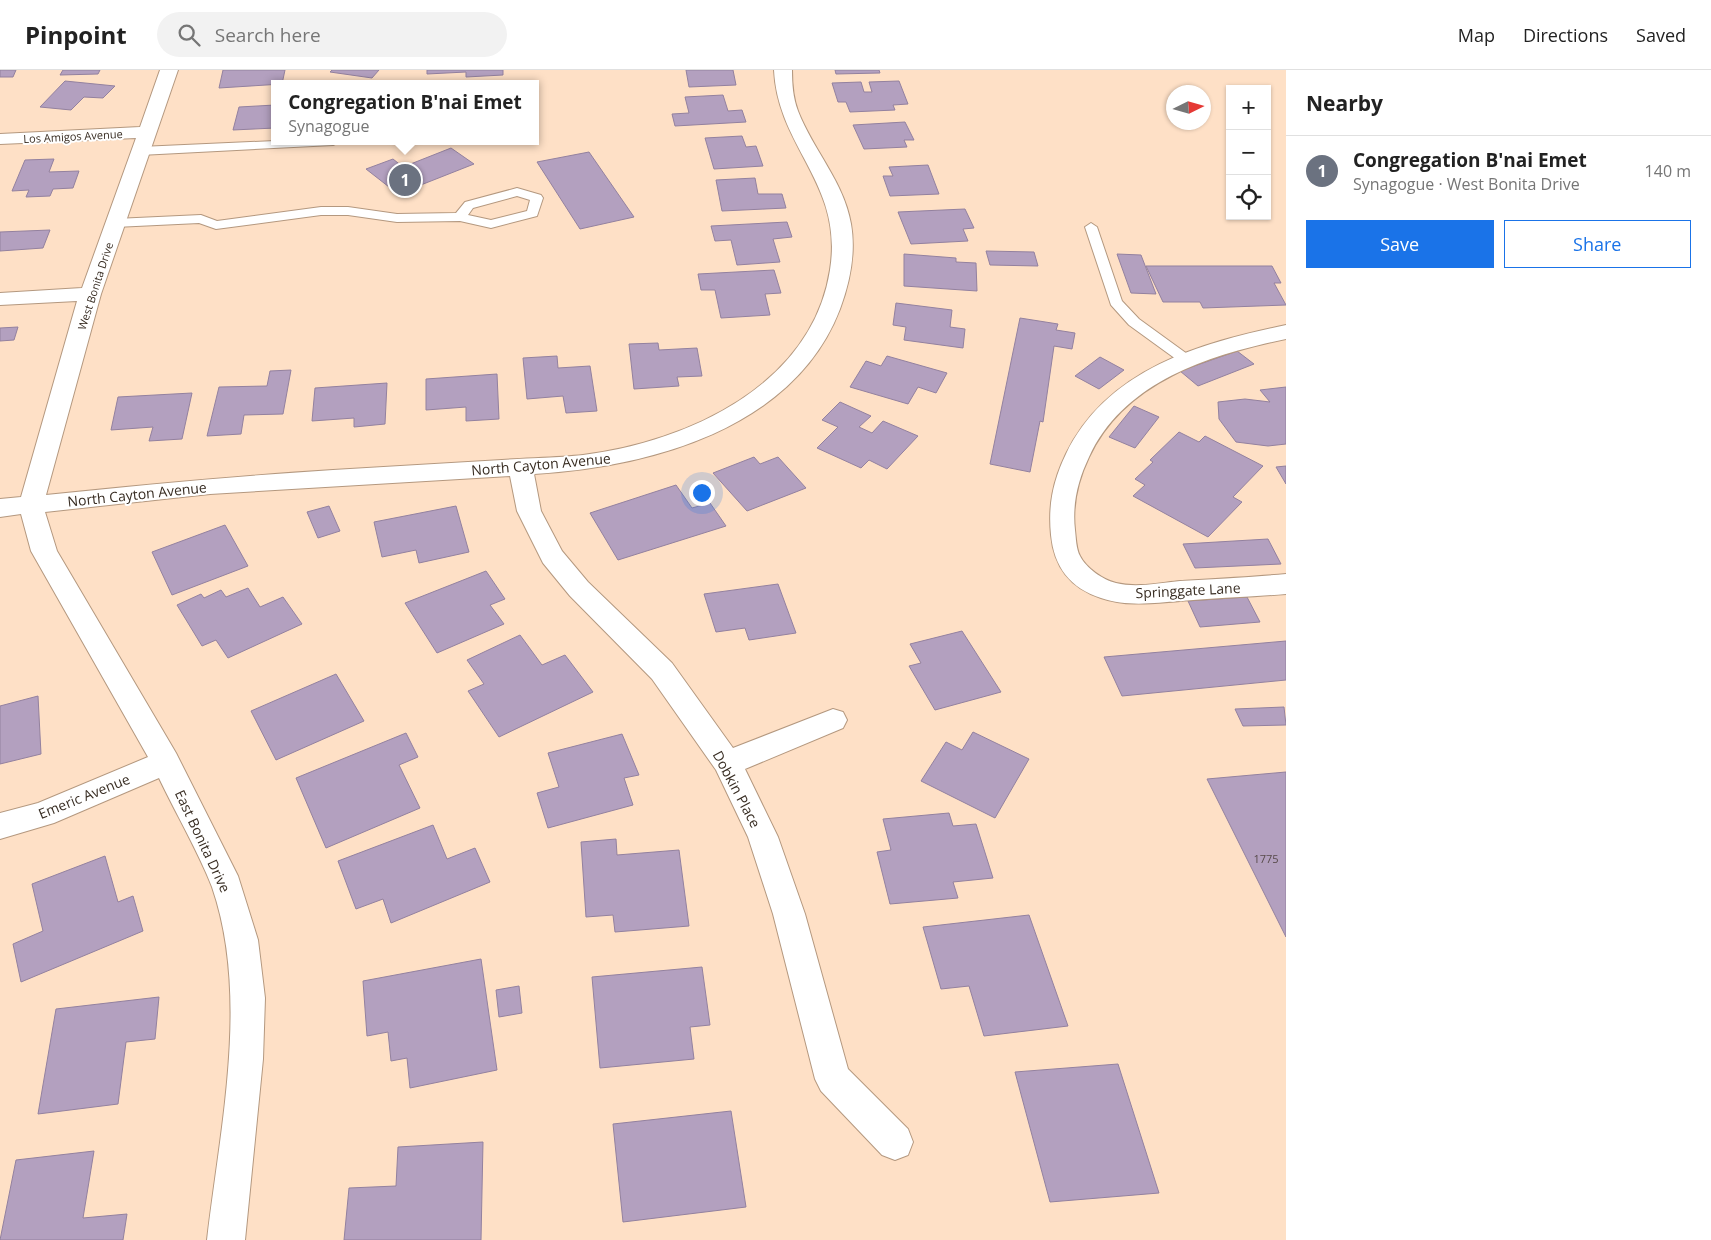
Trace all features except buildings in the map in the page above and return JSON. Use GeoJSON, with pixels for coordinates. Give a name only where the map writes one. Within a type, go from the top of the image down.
{"type":"FeatureCollection","features":[{"type":"Feature","properties":{"kind":"street","name":"West Bonita Drive"},"geometry":{"type":"LineString","coordinates":[[32,505],[90,294],[169,70]]}},
{"type":"Feature","properties":{"kind":"street","name":"North Cayton Avenue"},"geometry":{"type":"LineString","coordinates":[[0,508],[210,486],[583,463],[622,456],[676,440],[723,420],[762,396],[793,370],[815,341],[832,308],[843,265],[841,220],[829,185],[799,133],[787,101],[783,70]]}},
{"type":"Feature","properties":{"kind":"street","name":"Los Amigos Avenue"},"geometry":{"type":"LineString","coordinates":[[0,139],[144,142]]}},
{"type":"Feature","properties":{"kind":"street"},"geometry":{"type":"LineString","coordinates":[[0,299],[90,294]]}},
{"type":"Feature","properties":{"kind":"street"},"geometry":{"type":"LineString","coordinates":[[1185,359],[1241,340],[1286,332]]}},
{"type":"Feature","properties":{"kind":"street","name":"Springgate Lane"},"geometry":{"type":"LineString","coordinates":[[1185,359],[1155,374],[1123,396],[1096,423],[1077,451],[1064,487],[1062,521],[1066,555],[1082,576],[1109,591],[1136,594],[1286,584]]}},
{"type":"Feature","properties":{"kind":"street","name":"Dobkin Place"},"geometry":{"type":"LineString","coordinates":[[521,467],[529,511],[552,556],[579,590],[662,671],[727,763],[763,837],[789,914],[833,1079],[895,1142]]}},
{"type":"Feature","properties":{"kind":"street","name":"East Bonita Drive"},"geometry":{"type":"LineString","coordinates":[[32,505],[44,551],[166,762],[227,886],[242,940],[248,998],[246,1059],[226,1240]]}},
{"type":"Feature","properties":{"kind":"street"},"geometry":{"type":"LineString","coordinates":[[727,763],[833,720]]}},
{"type":"Feature","properties":{"kind":"street","name":"Emeric Avenue"},"geometry":{"type":"LineString","coordinates":[[0,826],[43,814],[166,762]]}},
{"type":"Feature","properties":{"kind":"lane"},"geometry":{"type":"LineString","coordinates":[[144,142],[271,142]]}},
{"type":"Feature","properties":{"kind":"lane"},"geometry":{"type":"LineString","coordinates":[[115,223],[201,219],[216,225],[321,211],[348,210],[397,218],[460,217],[492,224],[533,213],[537,198],[517,192],[469,205],[460,217]]}},
{"type":"Feature","properties":{"kind":"lane"},"geometry":{"type":"LineString","coordinates":[[1091,227],[1116,302],[1134,322],[1185,359]]}},
{"type":"Feature","properties":{"kind":"place","name":"Congregation B'nai Emet"},"geometry":{"type":"Point","coordinates":[405,180]}}]}
